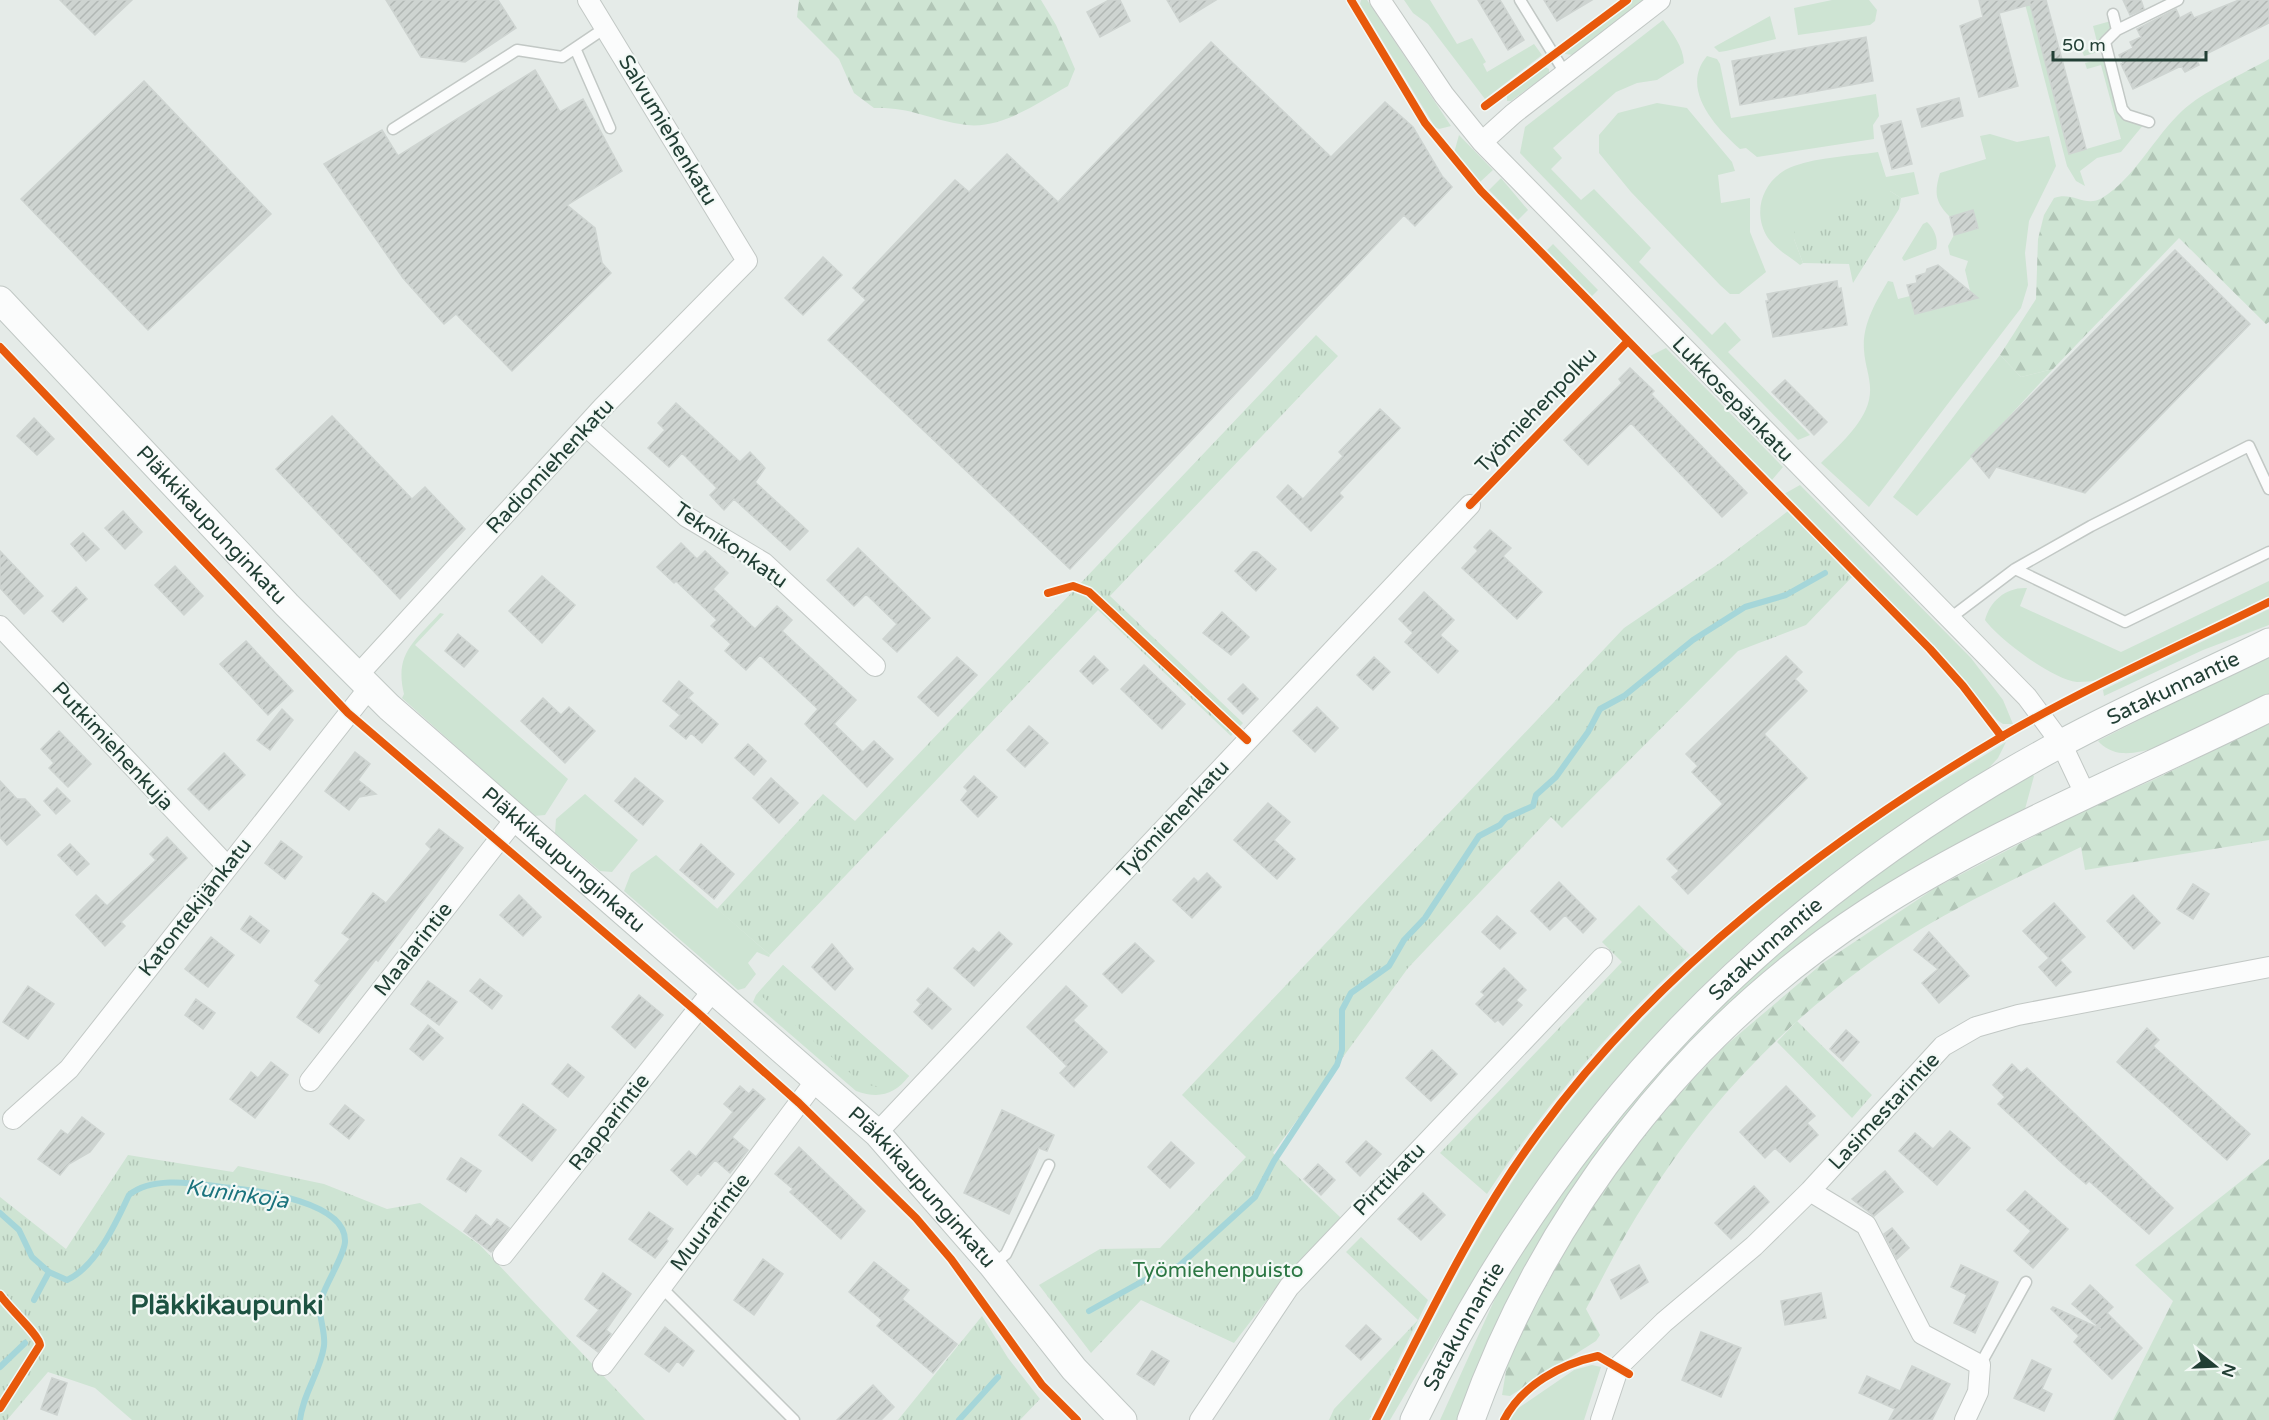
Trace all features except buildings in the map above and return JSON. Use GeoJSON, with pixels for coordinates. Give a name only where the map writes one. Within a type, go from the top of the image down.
{"type":"FeatureCollection","features":[{"type":"Feature","properties":{"kind":"main road","name":"Pläkkikaupunginkatu"},"geometry":{"type":"LineString","coordinates":[[0,300],[287,605],[363,682],[516,818],[817,1078],[876,1133],[992,1264],[1074,1369],[1123,1420]]}},
{"type":"Feature","properties":{"kind":"main road","name":"Satakunnantie"},"geometry":{"type":"LineString","coordinates":[[1414,1420],[1443,1360],[1493,1272],[1565,1163],[1624,1089],[1708,999],[1814,905],[1866,865],[1988,786],[2061,743],[2269,642]]}},
{"type":"Feature","properties":{"kind":"main road","name":"Satakunnantie"},"geometry":{"type":"LineString","coordinates":[[1471,1420],[1524,1295],[1556,1237],[1617,1148],[1680,1074],[1714,1039],[1785,974],[1867,912],[1998,839],[2269,708]]}},
{"type":"Feature","properties":{"kind":"street","name":"Salvumiehenkatu"},"geometry":{"type":"LineString","coordinates":[[588,0],[747,261]]}},
{"type":"Feature","properties":{"kind":"street","name":"Lukkosepänkatu"},"geometry":{"type":"LineString","coordinates":[[1380,0],[1431,78],[1482,142],[2026,697],[2061,743],[2086,796]]}},
{"type":"Feature","properties":{"kind":"street"},"geometry":{"type":"LineString","coordinates":[[1482,142],[1565,73],[1660,0]]}},
{"type":"Feature","properties":{"kind":"street","name":"Radiomiehenkatu"},"geometry":{"type":"LineString","coordinates":[[363,682],[586,426],[747,261]]}},
{"type":"Feature","properties":{"kind":"street","name":"Teknikonkatu"},"geometry":{"type":"LineString","coordinates":[[586,426],[687,517],[765,563],[875,666]]}},
{"type":"Feature","properties":{"kind":"street","name":"Työmiehenkatu"},"geometry":{"type":"LineString","coordinates":[[876,1133],[1470,504]]}},
{"type":"Feature","properties":{"kind":"street","name":"Putkimiehenkuja"},"geometry":{"type":"LineString","coordinates":[[0,626],[227,866]]}},
{"type":"Feature","properties":{"kind":"street","name":"Katontekijänkatu"},"geometry":{"type":"LineString","coordinates":[[13,1119],[69,1069],[227,866],[363,682]]}},
{"type":"Feature","properties":{"kind":"street","name":"Maalarintie"},"geometry":{"type":"LineString","coordinates":[[310,1081],[516,818]]}},
{"type":"Feature","properties":{"kind":"street","name":"Pirttikatu"},"geometry":{"type":"LineString","coordinates":[[1200,1420],[1289,1287],[1602,958]]}},
{"type":"Feature","properties":{"kind":"street","name":"Lasimestarintie"},"geometry":{"type":"LineString","coordinates":[[1601,1420],[1619,1366],[1664,1322],[1754,1246],[1810,1191],[1943,1046],[1976,1028],[2018,1016],[2269,967]]}},
{"type":"Feature","properties":{"kind":"street","name":"Rapparintie"},"geometry":{"type":"LineString","coordinates":[[503,1255],[714,988]]}},
{"type":"Feature","properties":{"kind":"street","name":"Muurarintie"},"geometry":{"type":"LineString","coordinates":[[603,1365],[817,1078]]}},
{"type":"Feature","properties":{"kind":"street"},"geometry":{"type":"LineString","coordinates":[[1810,1191],[1866,1225],[1923,1334],[1980,1365],[1978,1392],[1965,1420]]}},
{"type":"Feature","properties":{"kind":"lane"},"geometry":{"type":"LineString","coordinates":[[1520,0],[1565,73]]}},
{"type":"Feature","properties":{"kind":"lane"},"geometry":{"type":"LineString","coordinates":[[2149,122],[2127,115],[2122,109],[2105,42],[2118,30],[2178,0]]}},
{"type":"Feature","properties":{"kind":"lane"},"geometry":{"type":"LineString","coordinates":[[2113,14],[2118,30]]}},
{"type":"Feature","properties":{"kind":"lane"},"geometry":{"type":"LineString","coordinates":[[393,129],[517,50],[562,57],[605,28]]}},
{"type":"Feature","properties":{"kind":"lane"},"geometry":{"type":"LineString","coordinates":[[575,48],[610,128]]}},
{"type":"Feature","properties":{"kind":"lane"},"geometry":{"type":"LineString","coordinates":[[1949,619],[2015,569],[2091,526],[2250,446],[2269,489]]}},
{"type":"Feature","properties":{"kind":"lane"},"geometry":{"type":"LineString","coordinates":[[2015,569],[2125,622],[2269,552]]}},
{"type":"Feature","properties":{"kind":"lane"},"geometry":{"type":"LineString","coordinates":[[992,1264],[1006,1254],[1049,1165]]}},
{"type":"Feature","properties":{"kind":"lane"},"geometry":{"type":"LineString","coordinates":[[1980,1365],[2026,1282]]}},
{"type":"Feature","properties":{"kind":"lane"},"geometry":{"type":"LineString","coordinates":[[661,1287],[794,1420]]}},
{"type":"Feature","properties":{"kind":"green space"},"geometry":{"type":"Polygon","coordinates":[[[799,0],[1041,0],[1056,25],[1075,69],[1068,86],[1016,115],[989,124],[960,124],[908,111],[874,108],[854,93],[839,59],[797,17],[799,0]]]}},
{"type":"Feature","properties":{"kind":"green space"},"geometry":{"type":"Polygon","coordinates":[[[1361,0],[1367,0],[1451,126],[1439,129],[1435,127],[1360,4],[1361,0]]]}},
{"type":"Feature","properties":{"kind":"green space"},"geometry":{"type":"Polygon","coordinates":[[[1404,0],[1430,0],[1457,44],[1472,38],[1486,62],[1483,64],[1487,72],[1534,44],[1542,55],[1485,99],[1428,24],[1413,13],[1404,0]]]}},
{"type":"Feature","properties":{"kind":"green space"},"geometry":{"type":"Polygon","coordinates":[[[1631,0],[1646,0],[1573,55],[1565,54],[1566,48],[1631,0]]]}},
{"type":"Feature","properties":{"kind":"green space"},"geometry":{"type":"Polygon","coordinates":[[[1832,0],[1869,0],[1877,10],[1875,21],[1870,25],[1798,35],[1794,8],[1832,0]]]}},
{"type":"Feature","properties":{"kind":"green space"},"geometry":{"type":"Polygon","coordinates":[[[2024,0],[2029,0],[2069,154],[2121,139],[2101,65],[2087,69],[2085,63],[2104,58],[2119,111],[2144,124],[2121,152],[2097,158],[2080,171],[2085,186],[2076,181],[2067,166],[2024,0]]]}},
{"type":"Feature","properties":{"kind":"green space"},"geometry":{"type":"Polygon","coordinates":[[[1770,16],[1776,39],[1719,52],[1714,47],[1770,16]]]}},
{"type":"Feature","properties":{"kind":"green space"},"geometry":{"type":"Polygon","coordinates":[[[1663,20],[1680,46],[1684,63],[1657,80],[1637,83],[1616,92],[1553,148],[1562,158],[1551,169],[1581,200],[1594,189],[1651,248],[1639,262],[1712,335],[1725,322],[1741,340],[1728,352],[1810,435],[1798,440],[1520,153],[1525,127],[1663,20]]]}},
{"type":"Feature","properties":{"kind":"green space"},"geometry":{"type":"Polygon","coordinates":[[[2111,21],[2113,26],[2102,36],[2102,51],[2084,56],[2082,51],[2098,46],[2093,26],[2111,21]]]}},
{"type":"Feature","properties":{"kind":"green space"},"geometry":{"type":"Polygon","coordinates":[[[1707,56],[1717,59],[1720,64],[1731,118],[1876,94],[1879,116],[1873,125],[1874,139],[1757,157],[1746,148],[1740,149],[1711,118],[1699,93],[1697,81],[1700,68],[1707,56]]]}},
{"type":"Feature","properties":{"kind":"green space"},"geometry":{"type":"Polygon","coordinates":[[[2269,59],[2269,322],[2266,324],[2179,238],[2053,369],[2021,377],[2000,355],[2036,299],[2038,239],[2044,215],[2054,198],[2067,196],[2084,201],[2096,201],[2102,198],[2124,180],[2172,121],[2190,104],[2269,59]]]}},
{"type":"Feature","properties":{"kind":"green space"},"geometry":{"type":"Polygon","coordinates":[[[1544,66],[1549,69],[1549,73],[1511,101],[1507,101],[1507,96],[1544,66]]]}},
{"type":"Feature","properties":{"kind":"green space"},"geometry":{"type":"Polygon","coordinates":[[[1657,103],[1687,108],[1732,162],[1735,171],[1718,175],[1721,203],[1750,198],[1750,232],[1766,272],[1739,294],[1730,294],[1720,285],[1631,192],[1599,153],[1599,135],[1618,113],[1657,103]]]}},
{"type":"Feature","properties":{"kind":"green space"},"geometry":{"type":"Polygon","coordinates":[[[1990,134],[2017,142],[2049,136],[2056,166],[2029,221],[2025,253],[2028,285],[2021,308],[1869,507],[1821,463],[1849,434],[1866,409],[1870,387],[1864,350],[1865,331],[1888,281],[1893,282],[1898,299],[1910,296],[1915,314],[1972,299],[1965,270],[1968,261],[1950,255],[1948,246],[1954,235],[1978,228],[1973,210],[1950,217],[1941,207],[1937,197],[1937,186],[1940,173],[1986,159],[1980,136],[1990,134]]]}},
{"type":"Feature","properties":{"kind":"green space"},"geometry":{"type":"Polygon","coordinates":[[[1459,135],[1493,170],[1480,182],[1454,153],[1459,135]]]}},
{"type":"Feature","properties":{"kind":"green space"},"geometry":{"type":"Polygon","coordinates":[[[1878,152],[1886,177],[1914,172],[1919,194],[1901,198],[1890,191],[1794,239],[1803,263],[1800,265],[1771,242],[1760,216],[1763,195],[1775,178],[1784,171],[1804,163],[1878,152]]]}},
{"type":"Feature","properties":{"kind":"green space"},"geometry":{"type":"Polygon","coordinates":[[[1501,178],[1528,210],[1518,220],[1489,190],[1501,178]]]}},
{"type":"Feature","properties":{"kind":"green space"},"geometry":{"type":"Polygon","coordinates":[[[1866,191],[1890,191],[1901,198],[1899,209],[1853,283],[1849,264],[1803,263],[1794,239],[1794,232],[1866,191]]]}},
{"type":"Feature","properties":{"kind":"green space"},"geometry":{"type":"Polygon","coordinates":[[[1927,222],[1935,234],[1936,249],[1904,261],[1902,258],[1923,224],[1927,222]]]}},
{"type":"Feature","properties":{"kind":"green space"},"geometry":{"type":"Polygon","coordinates":[[[1553,244],[1598,290],[1592,296],[1547,250],[1553,244]]]}},
{"type":"Feature","properties":{"kind":"green space"},"geometry":{"type":"Polygon","coordinates":[[[1316,335],[1338,356],[1110,596],[1243,723],[1231,736],[1098,610],[770,955],[717,909],[823,794],[855,821],[1316,335]]]}},
{"type":"Feature","properties":{"kind":"green space"},"geometry":{"type":"Polygon","coordinates":[[[1666,348],[1783,467],[1772,480],[1650,356],[1666,348]]]}},
{"type":"Feature","properties":{"kind":"green space"},"geometry":{"type":"Polygon","coordinates":[[[2000,355],[2021,377],[2053,369],[1917,516],[1893,497],[2000,355]]]}},
{"type":"Feature","properties":{"kind":"green space"},"geometry":{"type":"Polygon","coordinates":[[[1800,485],[1971,658],[2003,700],[2013,724],[2003,724],[1997,720],[1959,674],[1784,494],[1800,485]]]}},
{"type":"Feature","properties":{"kind":"green space","name":"Työmiehenpuisto"},"geometry":{"type":"Polygon","coordinates":[[[1788,511],[1852,577],[1806,625],[1738,651],[1562,828],[1551,817],[1408,968],[1273,1153],[1341,1218],[1277,1287],[1234,1343],[1141,1300],[1091,1353],[1039,1285],[1100,1249],[1160,1248],[1246,1157],[1182,1095],[1624,628],[1724,560],[1788,511]]]}},
{"type":"Feature","properties":{"kind":"green space"},"geometry":{"type":"Polygon","coordinates":[[[2269,581],[2269,597],[2100,680],[2077,682],[2054,674],[2014,648],[1985,620],[1987,613],[2000,596],[2012,590],[2027,588],[2020,606],[2121,652],[2269,581]]]}},
{"type":"Feature","properties":{"kind":"green space"},"geometry":{"type":"Polygon","coordinates":[[[2269,609],[2269,625],[2203,650],[2104,696],[2103,690],[2269,609]]]}},
{"type":"Feature","properties":{"kind":"green space"},"geometry":{"type":"Polygon","coordinates":[[[440,613],[444,614],[415,645],[568,779],[545,815],[534,816],[402,698],[404,658],[415,640],[440,613]]]}},
{"type":"Feature","properties":{"kind":"green space"},"geometry":{"type":"Polygon","coordinates":[[[2269,654],[2269,695],[2217,722],[2156,748],[2138,752],[2116,752],[2098,741],[2269,654]]]}},
{"type":"Feature","properties":{"kind":"green space"},"geometry":{"type":"Polygon","coordinates":[[[2269,723],[2269,840],[2085,870],[2081,847],[1956,909],[1877,958],[1839,986],[1767,1050],[1734,1084],[1674,1159],[1631,1225],[1586,1309],[1600,1335],[1596,1341],[1510,1396],[1502,1395],[1509,1353],[1579,1220],[1640,1134],[1725,1046],[1823,963],[1935,888],[2084,810],[2151,781],[2269,723]]]}},
{"type":"Feature","properties":{"kind":"green space"},"geometry":{"type":"Polygon","coordinates":[[[2006,742],[1998,758],[1985,772],[1912,819],[1841,869],[1773,922],[1740,950],[1661,1030],[1575,1134],[1535,1189],[1461,1302],[1390,1420],[1381,1420],[1475,1243],[1517,1174],[1571,1101],[1638,1025],[1711,954],[1828,858],[1893,812],[2006,742]]]}},
{"type":"Feature","properties":{"kind":"green space"},"geometry":{"type":"Polygon","coordinates":[[[2032,774],[2034,776],[2025,809],[1879,889],[1826,925],[1764,975],[1587,1171],[1547,1228],[1514,1288],[1493,1330],[1458,1420],[1440,1420],[1503,1281],[1580,1165],[1683,1042],[1757,969],[1873,876],[1949,825],[2032,774]]]}},
{"type":"Feature","properties":{"kind":"green space"},"geometry":{"type":"Polygon","coordinates":[[[585,794],[638,840],[612,872],[600,871],[555,833],[556,819],[585,794]]]}},
{"type":"Feature","properties":{"kind":"green space"},"geometry":{"type":"Polygon","coordinates":[[[656,855],[770,955],[769,957],[757,952],[748,963],[756,974],[745,988],[738,990],[624,891],[631,873],[656,855]]]}},
{"type":"Feature","properties":{"kind":"green space"},"geometry":{"type":"Polygon","coordinates":[[[1639,905],[1690,955],[1633,1010],[1581,1068],[1532,1130],[1487,1194],[1440,1153],[1622,962],[1602,942],[1639,905]]]}},
{"type":"Feature","properties":{"kind":"green space"},"geometry":{"type":"Polygon","coordinates":[[[783,965],[909,1076],[898,1087],[886,1094],[872,1095],[856,1091],[753,1002],[756,995],[783,965]]]}},
{"type":"Feature","properties":{"kind":"green space"},"geometry":{"type":"Polygon","coordinates":[[[783,965],[909,1076],[896,1084],[883,1087],[863,1082],[758,993],[783,965]]]}},
{"type":"Feature","properties":{"kind":"green space"},"geometry":{"type":"Polygon","coordinates":[[[1797,1021],[1872,1095],[1852,1118],[1777,1042],[1797,1021]]]}},
{"type":"Feature","properties":{"kind":"green space"},"geometry":{"type":"Polygon","coordinates":[[[128,1155],[233,1172],[238,1166],[324,1184],[387,1209],[420,1203],[480,1245],[645,1420],[132,1420],[95,1388],[48,1372],[7,1420],[0,1420],[0,1197],[66,1249],[128,1155]]]}},
{"type":"Feature","properties":{"kind":"green space"},"geometry":{"type":"Polygon","coordinates":[[[2269,1159],[2269,1420],[2113,1420],[2173,1301],[2135,1265],[2269,1159]]]}},
{"type":"Feature","properties":{"kind":"green space"},"geometry":{"type":"Polygon","coordinates":[[[1361,1237],[1428,1300],[1369,1420],[1329,1420],[1334,1409],[1418,1320],[1346,1252],[1361,1237]]]}},
{"type":"Feature","properties":{"kind":"green space"},"geometry":{"type":"Polygon","coordinates":[[[982,1316],[1008,1358],[1040,1399],[1020,1420],[898,1420],[982,1316]]]}},
{"type":"Feature","properties":{"kind":"green space"},"geometry":{"type":"Polygon","coordinates":[[[1592,1365],[1601,1367],[1584,1420],[1510,1420],[1514,1411],[1574,1370],[1592,1365]]]}},
{"type":"Feature","properties":{"kind":"waterway"},"geometry":{"type":"LineString","coordinates":[[1089,1311],[1161,1271],[1179,1266],[1255,1197],[1274,1161],[1337,1065],[1342,1050],[1342,1010],[1351,993],[1389,966],[1404,940],[1425,918],[1479,836],[1500,825],[1506,818],[1533,806],[1536,795],[1556,777],[1588,732],[1600,709],[1624,696],[1693,640],[1745,607],[1786,595],[1825,573]]}},
{"type":"Feature","properties":{"kind":"waterway","name":"Kuninkoja"},"geometry":{"type":"LineString","coordinates":[[0,1213],[19,1230],[32,1257],[49,1272],[67,1280],[77,1274],[96,1255],[129,1195],[152,1185],[179,1182],[261,1192],[299,1201],[332,1217],[342,1228],[345,1242],[320,1303],[324,1346],[304,1401],[300,1420]]}},
{"type":"Feature","properties":{"kind":"waterway"},"geometry":{"type":"LineString","coordinates":[[34,1300],[49,1272]]}},
{"type":"Feature","properties":{"kind":"waterway"},"geometry":{"type":"LineString","coordinates":[[0,1367],[25,1343]]}},
{"type":"Feature","properties":{"kind":"waterway"},"geometry":{"type":"LineString","coordinates":[[959,1420],[998,1377]]}},
{"type":"Feature","properties":{"kind":"cycle path"},"geometry":{"type":"LineString","coordinates":[[1351,0],[1425,123],[1481,191],[1930,649],[1963,686],[2002,737]]}},
{"type":"Feature","properties":{"kind":"cycle path"},"geometry":{"type":"LineString","coordinates":[[1485,106],[1627,0]]}},
{"type":"Feature","properties":{"kind":"cycle path","name":"Työmiehenpolku"},"geometry":{"type":"LineString","coordinates":[[1470,505],[1628,341]]}},
{"type":"Feature","properties":{"kind":"cycle path"},"geometry":{"type":"LineString","coordinates":[[0,347],[348,713],[697,1012],[799,1103],[916,1218],[951,1259],[1042,1385],[1077,1420]]}},
{"type":"Feature","properties":{"kind":"cycle path"},"geometry":{"type":"LineString","coordinates":[[1048,593],[1073,586],[1089,592],[1247,740]]}},
{"type":"Feature","properties":{"kind":"cycle path"},"geometry":{"type":"LineString","coordinates":[[1376,1420],[1432,1309],[1472,1236],[1515,1166],[1586,1073],[1637,1016],[1692,962],[1811,864],[1937,776],[2067,701],[2269,602]]}},
{"type":"Feature","properties":{"kind":"cycle path"},"geometry":{"type":"LineString","coordinates":[[0,1295],[35,1335],[40,1345],[0,1408]]}},
{"type":"Feature","properties":{"kind":"cycle path"},"geometry":{"type":"LineString","coordinates":[[1504,1420],[1521,1396],[1532,1386],[1570,1364],[1598,1356],[1629,1374]]}},
{"type":"Feature","properties":{"kind":"district","name":"Pläkkikaupunki"},"geometry":{"type":"Point","coordinates":[227,1305]}}]}
